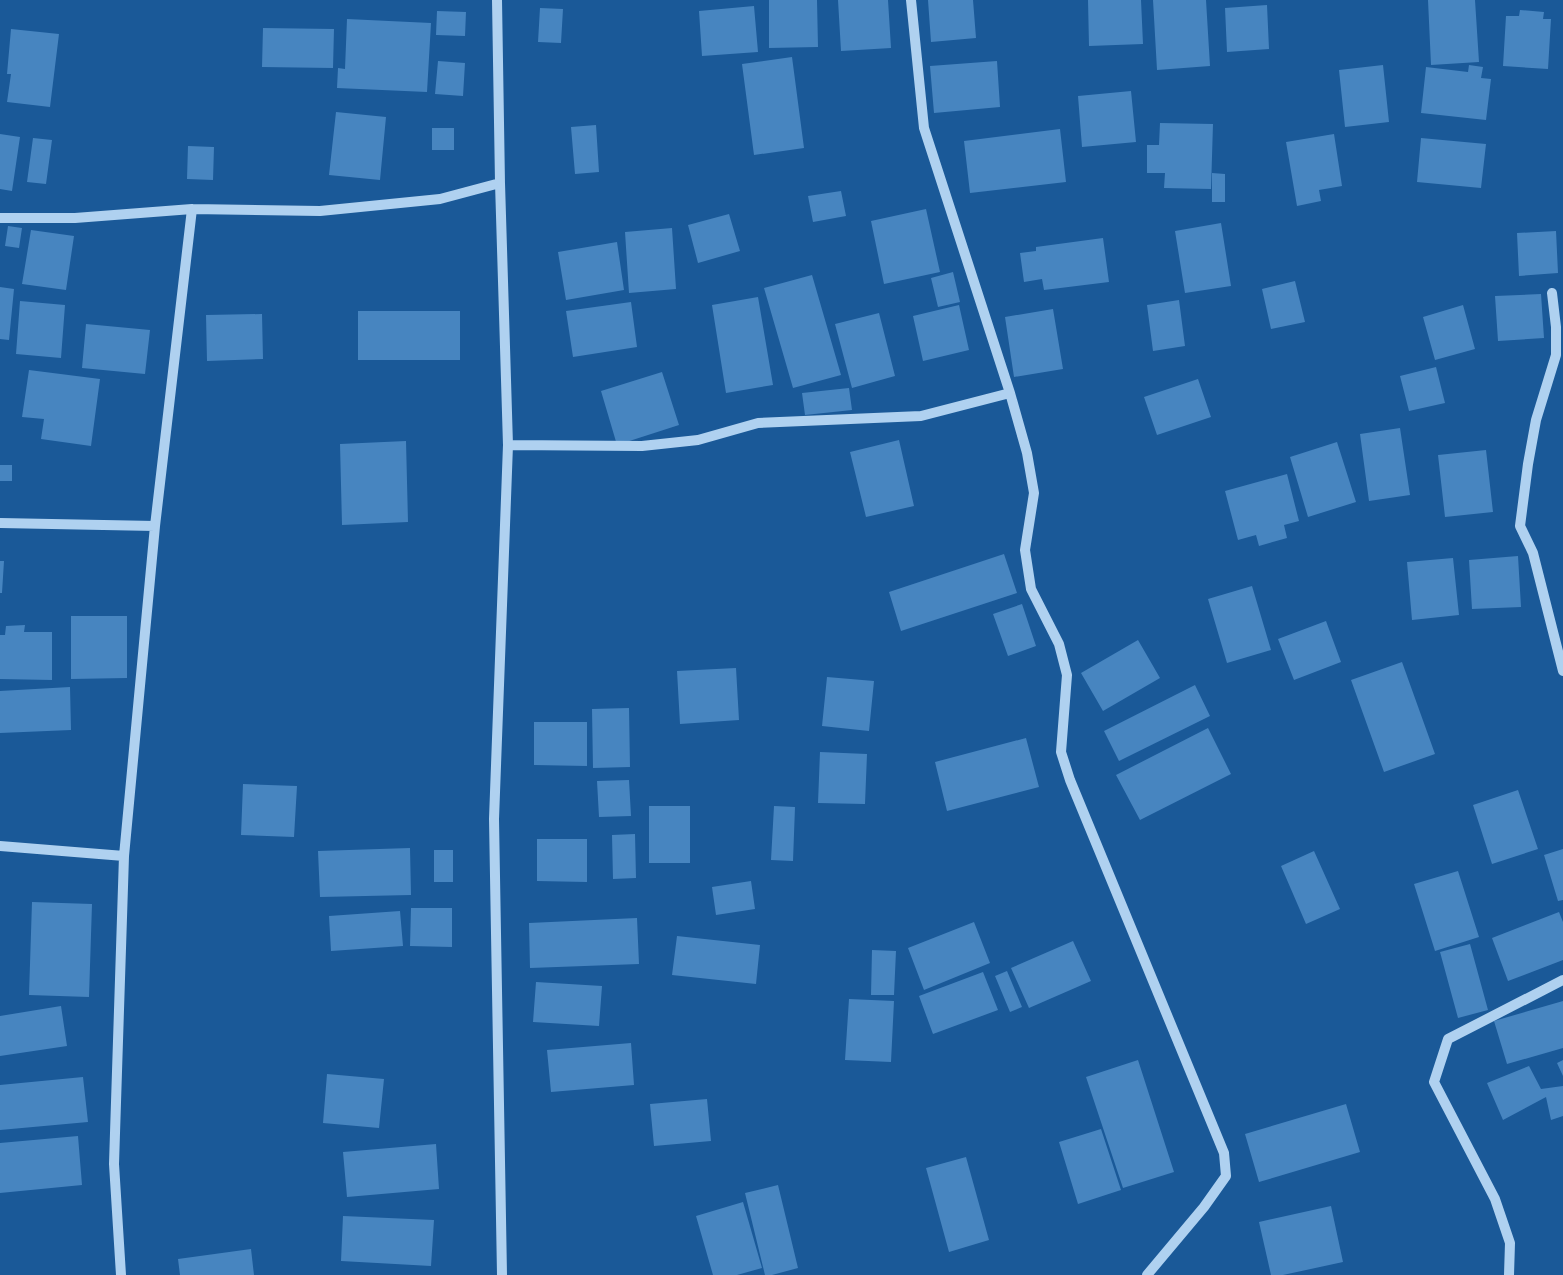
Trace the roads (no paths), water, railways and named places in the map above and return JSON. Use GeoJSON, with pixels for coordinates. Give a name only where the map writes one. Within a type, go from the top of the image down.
{"type":"FeatureCollection","features":[{"type":"Feature","properties":{"kind":"street"},"geometry":{"type":"LineString","coordinates":[[496,0],[508,446],[494,819],[502,1275]]}},
{"type":"Feature","properties":{"kind":"street"},"geometry":{"type":"LineString","coordinates":[[911,0],[924,128],[1010,393],[1027,453],[1034,493],[1025,550],[1031,589],[1059,644],[1067,675],[1061,752],[1070,780],[1224,1153],[1226,1176],[1204,1207],[1147,1275]]}},
{"type":"Feature","properties":{"kind":"street"},"geometry":{"type":"LineString","coordinates":[[0,218],[75,218],[192,209],[320,211],[440,199],[500,183]]}},
{"type":"Feature","properties":{"kind":"street"},"geometry":{"type":"LineString","coordinates":[[121,1275],[114,1164],[124,856],[155,526],[192,209]]}},
{"type":"Feature","properties":{"kind":"street"},"geometry":{"type":"LineString","coordinates":[[1552,293],[1556,327],[1556,355],[1536,420],[1520,526],[1533,553],[1563,671]]}},
{"type":"Feature","properties":{"kind":"street"},"geometry":{"type":"LineString","coordinates":[[508,446],[642,446],[699,440],[758,423],[921,416],[1010,393]]}},
{"type":"Feature","properties":{"kind":"street"},"geometry":{"type":"LineString","coordinates":[[0,523],[155,526]]}},
{"type":"Feature","properties":{"kind":"street"},"geometry":{"type":"LineString","coordinates":[[0,846],[124,856]]}},
{"type":"Feature","properties":{"kind":"street"},"geometry":{"type":"LineString","coordinates":[[1509,1275],[1510,1242],[1495,1199],[1434,1082],[1448,1039],[1563,980]]}}]}
